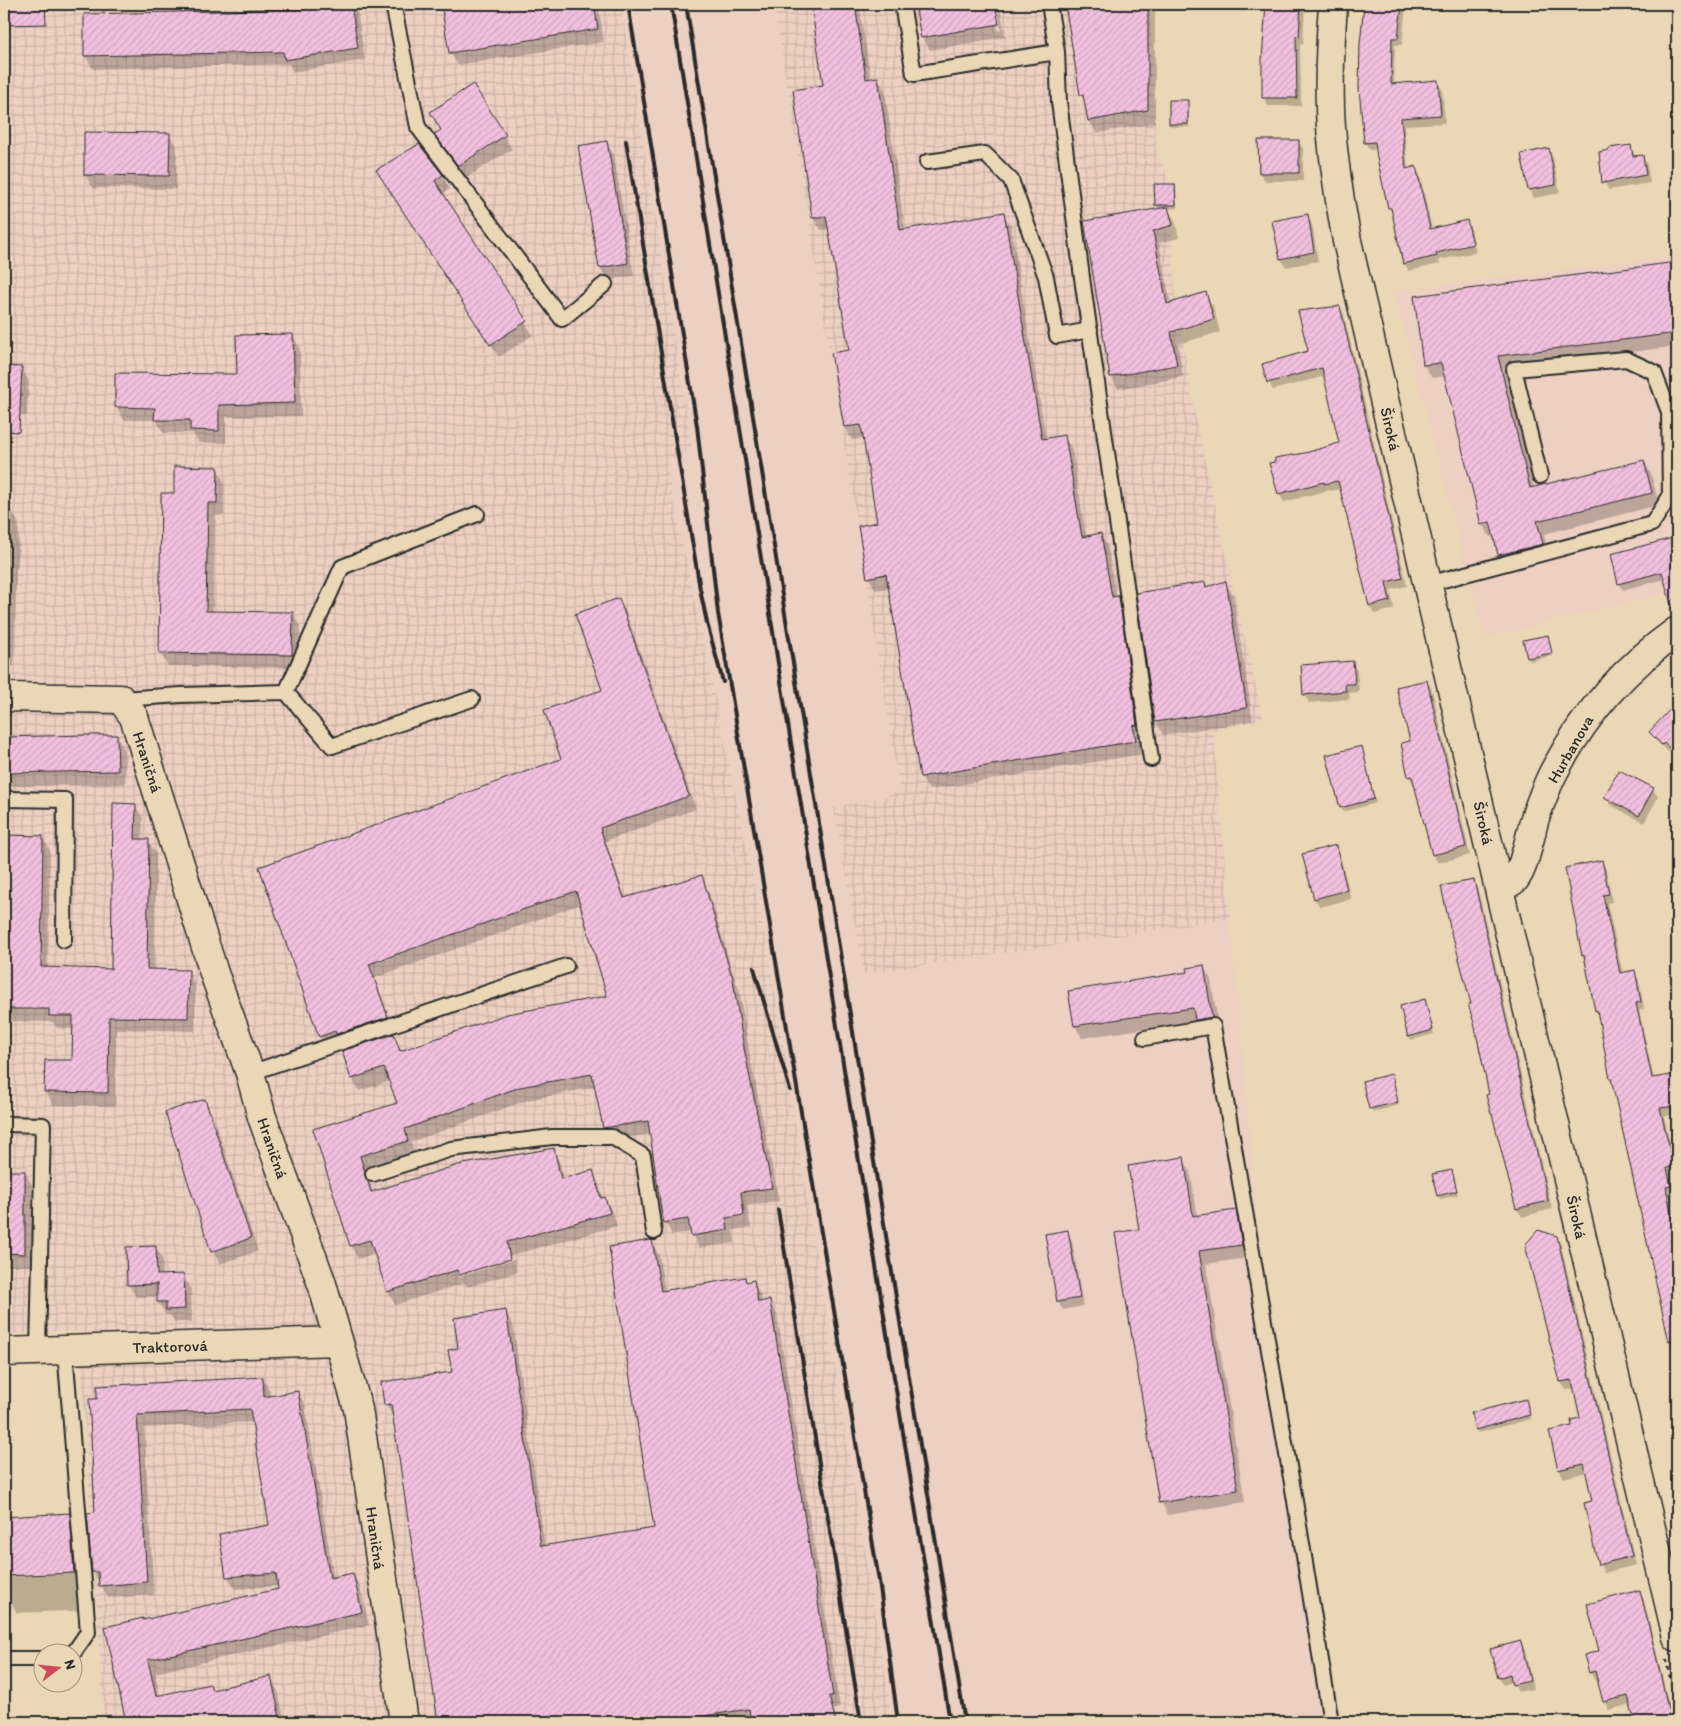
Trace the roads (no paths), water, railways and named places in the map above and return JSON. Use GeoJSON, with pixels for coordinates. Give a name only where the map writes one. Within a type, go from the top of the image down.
{"type":"FeatureCollection","features":[{"type":"Feature","properties":{"kind":"street","name":"Široká"},"geometry":{"type":"LineString","coordinates":[[1333,4],[1329,57],[1330,116],[1336,182],[1347,241],[1677,1637]]}},
{"type":"Feature","properties":{"kind":"street","name":"Hurbanova"},"geometry":{"type":"LineString","coordinates":[[1499,889],[1514,880],[1521,867],[1535,817],[1556,767],[1582,724],[1620,678],[1653,648],[1677,631]]}},
{"type":"Feature","properties":{"kind":"street"},"geometry":{"type":"LineString","coordinates":[[4,696],[121,699]]}},
{"type":"Feature","properties":{"kind":"street","name":"Hraničná"},"geometry":{"type":"LineString","coordinates":[[121,699],[134,718],[214,972],[250,1073],[262,1117],[322,1284],[358,1409],[404,1722]]}},
{"type":"Feature","properties":{"kind":"street","name":"Traktorová"},"geometry":{"type":"LineString","coordinates":[[4,1352],[337,1341]]}},
{"type":"Feature","properties":{"kind":"lane"},"geometry":{"type":"LineString","coordinates":[[393,4],[418,127],[562,319],[605,284]]}},
{"type":"Feature","properties":{"kind":"lane"},"geometry":{"type":"LineString","coordinates":[[902,4],[914,74],[1057,52]]}},
{"type":"Feature","properties":{"kind":"lane"},"geometry":{"type":"LineString","coordinates":[[1049,4],[1057,52],[1059,102],[1151,759]]}},
{"type":"Feature","properties":{"kind":"lane"},"geometry":{"type":"LineString","coordinates":[[927,162],[985,154],[1011,180],[1046,277],[1057,336],[1090,330]]}},
{"type":"Feature","properties":{"kind":"lane"},"geometry":{"type":"LineString","coordinates":[[1428,584],[1652,524],[1670,496],[1669,412],[1654,372],[1626,359],[1514,369],[1540,476]]}},
{"type":"Feature","properties":{"kind":"lane"},"geometry":{"type":"LineString","coordinates":[[286,692],[342,567],[478,514]]}},
{"type":"Feature","properties":{"kind":"lane"},"geometry":{"type":"LineString","coordinates":[[121,699],[286,692]]}},
{"type":"Feature","properties":{"kind":"lane"},"geometry":{"type":"LineString","coordinates":[[286,692],[332,746],[472,699]]}},
{"type":"Feature","properties":{"kind":"lane"},"geometry":{"type":"LineString","coordinates":[[4,799],[65,800],[64,940]]}},
{"type":"Feature","properties":{"kind":"lane"},"geometry":{"type":"LineString","coordinates":[[250,1073],[566,966]]}},
{"type":"Feature","properties":{"kind":"lane"},"geometry":{"type":"LineString","coordinates":[[1145,1038],[1213,1026],[1293,1485],[1331,1722]]}},
{"type":"Feature","properties":{"kind":"lane"},"geometry":{"type":"LineString","coordinates":[[4,1124],[43,1125],[38,1350]]}},
{"type":"Feature","properties":{"kind":"lane"},"geometry":{"type":"LineString","coordinates":[[373,1174],[451,1149],[552,1137],[612,1137],[643,1156],[654,1232]]}},
{"type":"Feature","properties":{"kind":"lane"},"geometry":{"type":"LineString","coordinates":[[65,1350],[88,1632],[80,1644]]}},
{"type":"Feature","properties":{"kind":"lane"},"geometry":{"type":"LineString","coordinates":[[4,1660],[32,1659]]}},
{"type":"Feature","properties":{"kind":"railway"},"geometry":{"type":"LineString","coordinates":[[628,4],[697,426],[718,613],[880,1587],[898,1722]]}},
{"type":"Feature","properties":{"kind":"railway"},"geometry":{"type":"LineString","coordinates":[[671,4],[950,1722]]}},
{"type":"Feature","properties":{"kind":"railway"},"geometry":{"type":"LineString","coordinates":[[686,4],[965,1722]]}},
{"type":"Feature","properties":{"kind":"railway"},"geometry":{"type":"LineString","coordinates":[[626,141],[700,589],[723,682]]}},
{"type":"Feature","properties":{"kind":"railway"},"geometry":{"type":"LineString","coordinates":[[754,968],[790,1090]]}},
{"type":"Feature","properties":{"kind":"railway"},"geometry":{"type":"LineString","coordinates":[[778,1210],[861,1722]]}}]}
